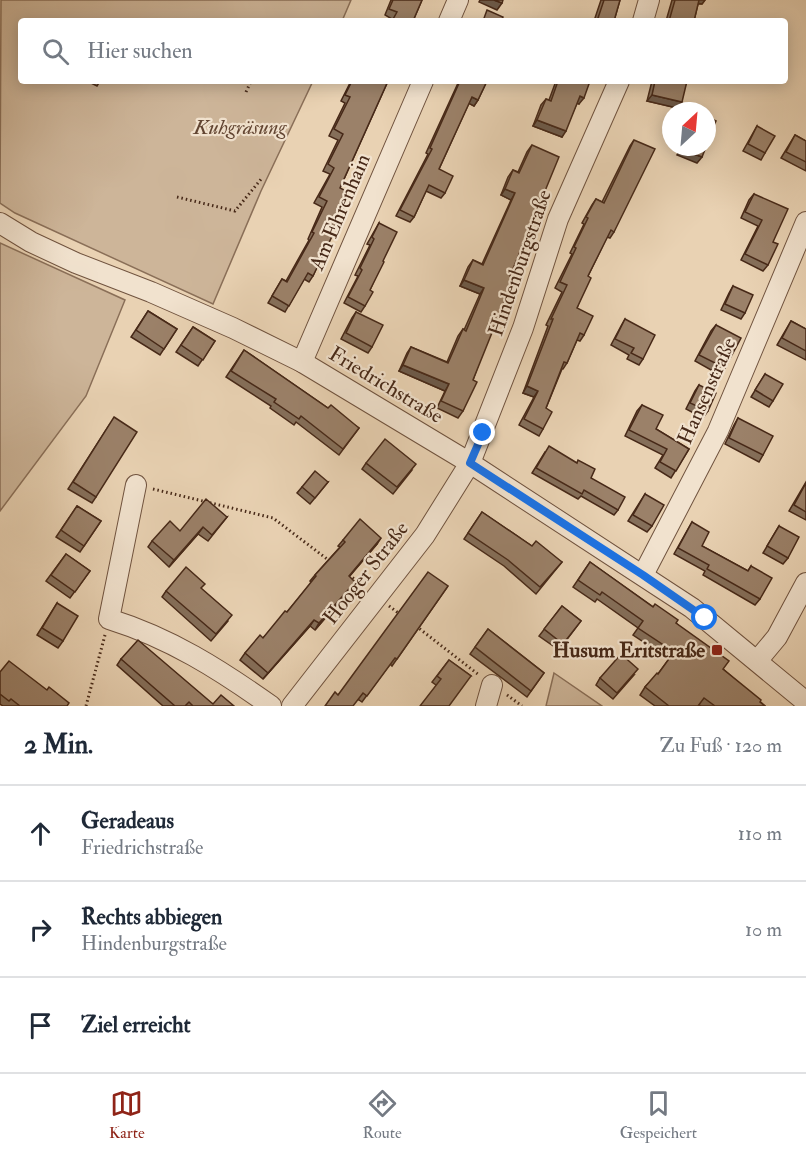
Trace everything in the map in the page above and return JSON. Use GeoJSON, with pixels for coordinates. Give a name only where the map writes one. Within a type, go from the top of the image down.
{"type":"FeatureCollection","features":[{"type":"Feature","properties":{"kind":"street"},"geometry":{"type":"LineString","coordinates":[[449,18],[458,0]]}},
{"type":"Feature","properties":{"kind":"street"},"geometry":{"type":"LineString","coordinates":[[643,18],[649,0]]}},
{"type":"Feature","properties":{"kind":"street","name":"Am Ehrenhain"},"geometry":{"type":"LineString","coordinates":[[302,363],[422,84]]}},
{"type":"Feature","properties":{"kind":"street","name":"Hindenburgstraße"},"geometry":{"type":"LineString","coordinates":[[470,463],[523,328],[558,219],[619,84]]}},
{"type":"Feature","properties":{"kind":"street","name":"Hansenstraße"},"geometry":{"type":"LineString","coordinates":[[643,575],[718,431],[806,222]]}},
{"type":"Feature","properties":{"kind":"street","name":"Friedrichstraße"},"geometry":{"type":"LineString","coordinates":[[0,223],[31,242],[76,263],[223,323],[302,363],[470,463],[643,575],[692,608],[806,702]]}},
{"type":"Feature","properties":{"kind":"street","name":"Hooger Straße"},"geometry":{"type":"LineString","coordinates":[[292,706],[425,535],[470,463]]}},
{"type":"Feature","properties":{"kind":"street"},"geometry":{"type":"LineString","coordinates":[[136,485],[109,619],[136,627],[182,648],[229,676],[271,706]]}},
{"type":"Feature","properties":{"kind":"street"},"geometry":{"type":"LineString","coordinates":[[757,661],[777,637],[806,584]]}},
{"type":"Feature","properties":{"kind":"street"},"geometry":{"type":"LineString","coordinates":[[486,706],[492,685]]}},
{"type":"Feature","properties":{"kind":"path"},"geometry":{"type":"LineString","coordinates":[[246,92],[250,84]]}},
{"type":"Feature","properties":{"kind":"path"},"geometry":{"type":"LineString","coordinates":[[177,197],[235,210],[262,178]]}},
{"type":"Feature","properties":{"kind":"path"},"geometry":{"type":"LineString","coordinates":[[136,485],[273,518],[334,564]]}},
{"type":"Feature","properties":{"kind":"path"},"geometry":{"type":"LineString","coordinates":[[343,571],[406,619]]}},
{"type":"Feature","properties":{"kind":"path"},"geometry":{"type":"LineString","coordinates":[[86,706],[109,619]]}},
{"type":"Feature","properties":{"kind":"path"},"geometry":{"type":"LineString","coordinates":[[416,627],[522,706]]}},
{"type":"Feature","properties":{"kind":"green space","name":"Kuhgräsung"},"geometry":{"type":"Polygon","coordinates":[[[1,0],[351,0],[343,18],[18,18],[18,84],[312,84],[261,191],[213,304],[15,213],[0,203],[1,0]]]}},
{"type":"Feature","properties":{"kind":"green space"},"geometry":{"type":"Polygon","coordinates":[[[0,243],[125,300],[86,396],[0,511],[0,243]]]}},
{"type":"Feature","properties":{"kind":"green space"},"geometry":{"type":"Polygon","coordinates":[[[554,673],[602,706],[546,706],[554,673]]]}},
{"type":"Feature","properties":{"kind":"building"},"geometry":{"type":"Polygon","coordinates":[[[393,0],[422,0],[414,18],[394,18],[397,12],[389,9],[393,0]]]}},
{"type":"Feature","properties":{"kind":"building"},"geometry":{"type":"Polygon","coordinates":[[[604,0],[620,0],[615,18],[598,18],[604,0]]]}},
{"type":"Feature","properties":{"kind":"building"},"geometry":{"type":"Polygon","coordinates":[[[675,0],[699,0],[695,18],[670,18],[675,0]]]}},
{"type":"Feature","properties":{"kind":"building"},"geometry":{"type":"Polygon","coordinates":[[[487,10],[503,17],[502,18],[484,18],[487,10]]]}},
{"type":"Feature","properties":{"kind":"building"},"geometry":{"type":"Polygon","coordinates":[[[350,84],[387,84],[340,188],[352,194],[313,276],[308,273],[289,306],[272,296],[282,279],[287,282],[314,233],[312,232],[327,201],[319,197],[334,168],[328,164],[343,134],[334,129],[350,97],[345,95],[350,84]]]}},
{"type":"Feature","properties":{"kind":"building"},"geometry":{"type":"Polygon","coordinates":[[[459,84],[486,84],[478,100],[472,97],[439,169],[453,176],[445,193],[429,185],[414,217],[400,210],[432,149],[430,148],[459,84]]]}},
{"type":"Feature","properties":{"kind":"building"},"geometry":{"type":"Polygon","coordinates":[[[557,84],[589,84],[584,98],[580,96],[566,131],[537,120],[546,99],[551,101],[557,84]]]}},
{"type":"Feature","properties":{"kind":"building"},"geometry":{"type":"Polygon","coordinates":[[[654,84],[686,84],[682,102],[652,95],[654,84]]]}},
{"type":"Feature","properties":{"kind":"building"},"geometry":{"type":"Polygon","coordinates":[[[757,126],[775,136],[765,153],[748,144],[757,126]]]}},
{"type":"Feature","properties":{"kind":"building"},"geometry":{"type":"Polygon","coordinates":[[[795,135],[806,141],[806,162],[786,152],[795,135]]]}},
{"type":"Feature","properties":{"kind":"building"},"geometry":{"type":"Polygon","coordinates":[[[634,140],[655,149],[614,232],[611,230],[588,276],[591,278],[577,308],[593,316],[584,335],[580,333],[567,363],[564,362],[546,408],[552,412],[543,429],[524,419],[538,391],[527,386],[553,319],[551,319],[567,285],[560,282],[588,218],[586,217],[596,199],[604,203],[634,140]]]}},
{"type":"Feature","properties":{"kind":"building"},"geometry":{"type":"Polygon","coordinates":[[[532,145],[559,157],[510,276],[514,278],[473,380],[477,382],[463,411],[441,401],[449,384],[403,365],[411,347],[448,363],[463,329],[466,331],[484,288],[464,280],[473,260],[483,265],[515,193],[505,189],[513,170],[519,173],[532,145]]]}},
{"type":"Feature","properties":{"kind":"building"},"geometry":{"type":"Polygon","coordinates":[[[754,194],[788,209],[773,242],[778,244],[768,265],[745,254],[762,220],[745,212],[754,194]]]}},
{"type":"Feature","properties":{"kind":"building"},"geometry":{"type":"Polygon","coordinates":[[[379,223],[397,232],[365,306],[348,297],[362,270],[360,268],[379,223]]]}},
{"type":"Feature","properties":{"kind":"building"},"geometry":{"type":"Polygon","coordinates":[[[733,286],[753,295],[745,313],[725,304],[733,286]]]}},
{"type":"Feature","properties":{"kind":"building"},"geometry":{"type":"Polygon","coordinates":[[[148,311],[177,329],[164,349],[136,330],[148,311]]]}},
{"type":"Feature","properties":{"kind":"building"},"geometry":{"type":"Polygon","coordinates":[[[356,312],[383,325],[372,347],[346,333],[356,312]]]}},
{"type":"Feature","properties":{"kind":"building"},"geometry":{"type":"Polygon","coordinates":[[[625,319],[655,335],[643,359],[631,353],[634,348],[615,339],[625,319]]]}},
{"type":"Feature","properties":{"kind":"building"},"geometry":{"type":"Polygon","coordinates":[[[791,321],[806,329],[806,351],[782,338],[791,321]]]}},
{"type":"Feature","properties":{"kind":"building"},"geometry":{"type":"Polygon","coordinates":[[[716,325],[741,338],[725,368],[699,355],[716,325]]]}},
{"type":"Feature","properties":{"kind":"building"},"geometry":{"type":"Polygon","coordinates":[[[193,327],[215,341],[203,360],[181,345],[193,327]]]}},
{"type":"Feature","properties":{"kind":"building"},"geometry":{"type":"Polygon","coordinates":[[[244,350],[328,408],[331,405],[359,428],[343,449],[301,416],[299,419],[274,402],[276,399],[231,371],[244,350]]]}},
{"type":"Feature","properties":{"kind":"building"},"geometry":{"type":"Polygon","coordinates":[[[765,374],[783,384],[773,401],[755,390],[765,374]]]}},
{"type":"Feature","properties":{"kind":"building"},"geometry":{"type":"Polygon","coordinates":[[[699,385],[716,393],[708,411],[690,403],[699,385]]]}},
{"type":"Feature","properties":{"kind":"building"},"geometry":{"type":"Polygon","coordinates":[[[642,405],[663,415],[656,429],[689,449],[676,471],[660,462],[667,449],[629,430],[642,405]]]}},
{"type":"Feature","properties":{"kind":"building"},"geometry":{"type":"Polygon","coordinates":[[[114,417],[137,432],[96,497],[73,482],[114,417]]]}},
{"type":"Feature","properties":{"kind":"building"},"geometry":{"type":"Polygon","coordinates":[[[738,418],[773,436],[763,455],[729,438],[738,418]]]}},
{"type":"Feature","properties":{"kind":"building"},"geometry":{"type":"Polygon","coordinates":[[[385,439],[416,464],[397,487],[366,463],[385,439]]]}},
{"type":"Feature","properties":{"kind":"building"},"geometry":{"type":"Polygon","coordinates":[[[549,446],[577,463],[578,460],[595,469],[591,478],[625,497],[618,510],[584,490],[582,494],[536,468],[549,446]]]}},
{"type":"Feature","properties":{"kind":"building"},"geometry":{"type":"Polygon","coordinates":[[[315,471],[328,482],[315,498],[302,487],[315,471]]]}},
{"type":"Feature","properties":{"kind":"building"},"geometry":{"type":"Polygon","coordinates":[[[806,483],[806,512],[794,505],[806,483]]]}},
{"type":"Feature","properties":{"kind":"building"},"geometry":{"type":"Polygon","coordinates":[[[645,494],[664,505],[652,526],[633,515],[645,494]]]}},
{"type":"Feature","properties":{"kind":"building"},"geometry":{"type":"Polygon","coordinates":[[[206,499],[227,517],[212,535],[203,527],[174,560],[152,541],[170,521],[180,531],[206,499]]]}},
{"type":"Feature","properties":{"kind":"building"},"geometry":{"type":"Polygon","coordinates":[[[77,506],[101,521],[84,546],[61,530],[77,506]]]}},
{"type":"Feature","properties":{"kind":"building"},"geometry":{"type":"Polygon","coordinates":[[[482,512],[532,546],[536,541],[562,562],[540,587],[508,560],[468,533],[482,512]]]}},
{"type":"Feature","properties":{"kind":"building"},"geometry":{"type":"Polygon","coordinates":[[[360,519],[381,538],[349,576],[355,582],[319,623],[314,620],[268,673],[245,653],[260,635],[263,638],[285,611],[287,612],[315,575],[345,542],[343,540],[360,519]]]}},
{"type":"Feature","properties":{"kind":"building"},"geometry":{"type":"Polygon","coordinates":[[[692,522],[709,532],[702,546],[748,571],[751,566],[772,578],[760,599],[707,569],[709,565],[678,548],[692,522]]]}},
{"type":"Feature","properties":{"kind":"building"},"geometry":{"type":"Polygon","coordinates":[[[779,526],[799,537],[788,558],[767,546],[779,526]]]}},
{"type":"Feature","properties":{"kind":"building"},"geometry":{"type":"Polygon","coordinates":[[[66,554],[90,571],[75,592],[51,575],[66,554]]]}},
{"type":"Feature","properties":{"kind":"building"},"geometry":{"type":"Polygon","coordinates":[[[590,562],[653,607],[655,604],[678,620],[676,623],[729,661],[723,669],[761,700],[760,702],[765,706],[715,706],[704,698],[698,706],[669,706],[645,687],[674,652],[638,628],[643,621],[602,592],[600,595],[578,580],[590,562]]]}},
{"type":"Feature","properties":{"kind":"building"},"geometry":{"type":"Polygon","coordinates":[[[186,567],[205,584],[201,588],[232,615],[216,634],[166,591],[186,567]]]}},
{"type":"Feature","properties":{"kind":"building"},"geometry":{"type":"Polygon","coordinates":[[[428,572],[448,586],[397,659],[395,658],[367,696],[363,693],[353,706],[325,706],[335,692],[338,695],[428,572]]]}},
{"type":"Feature","properties":{"kind":"building"},"geometry":{"type":"Polygon","coordinates":[[[57,603],[78,616],[63,641],[42,628],[57,603]]]}},
{"type":"Feature","properties":{"kind":"building"},"geometry":{"type":"Polygon","coordinates":[[[562,606],[581,621],[563,644],[544,629],[562,606]]]}},
{"type":"Feature","properties":{"kind":"building"},"geometry":{"type":"Polygon","coordinates":[[[488,629],[544,673],[531,691],[475,647],[488,629]]]}},
{"type":"Feature","properties":{"kind":"building"},"geometry":{"type":"Polygon","coordinates":[[[138,640],[213,704],[221,695],[234,706],[193,706],[189,702],[185,706],[175,706],[121,659],[138,640]]]}},
{"type":"Feature","properties":{"kind":"building"},"geometry":{"type":"Polygon","coordinates":[[[621,654],[638,669],[617,693],[600,678],[621,654]]]}},
{"type":"Feature","properties":{"kind":"building"},"geometry":{"type":"Polygon","coordinates":[[[449,660],[471,676],[449,706],[420,706],[441,679],[437,676],[449,660]]]}},
{"type":"Feature","properties":{"kind":"building"},"geometry":{"type":"Polygon","coordinates":[[[9,661],[47,690],[49,687],[69,703],[67,706],[20,706],[11,699],[9,701],[0,694],[0,672],[9,661]]]}},
{"type":"Feature","properties":{"kind":"place","name":"Husum Eritstraße"},"geometry":{"type":"Point","coordinates":[717,650]}},
{"type":"Feature","properties":{"kind":"route"},"geometry":{"type":"LineString","coordinates":[[483,433],[470,463],[705,618]]}}]}
